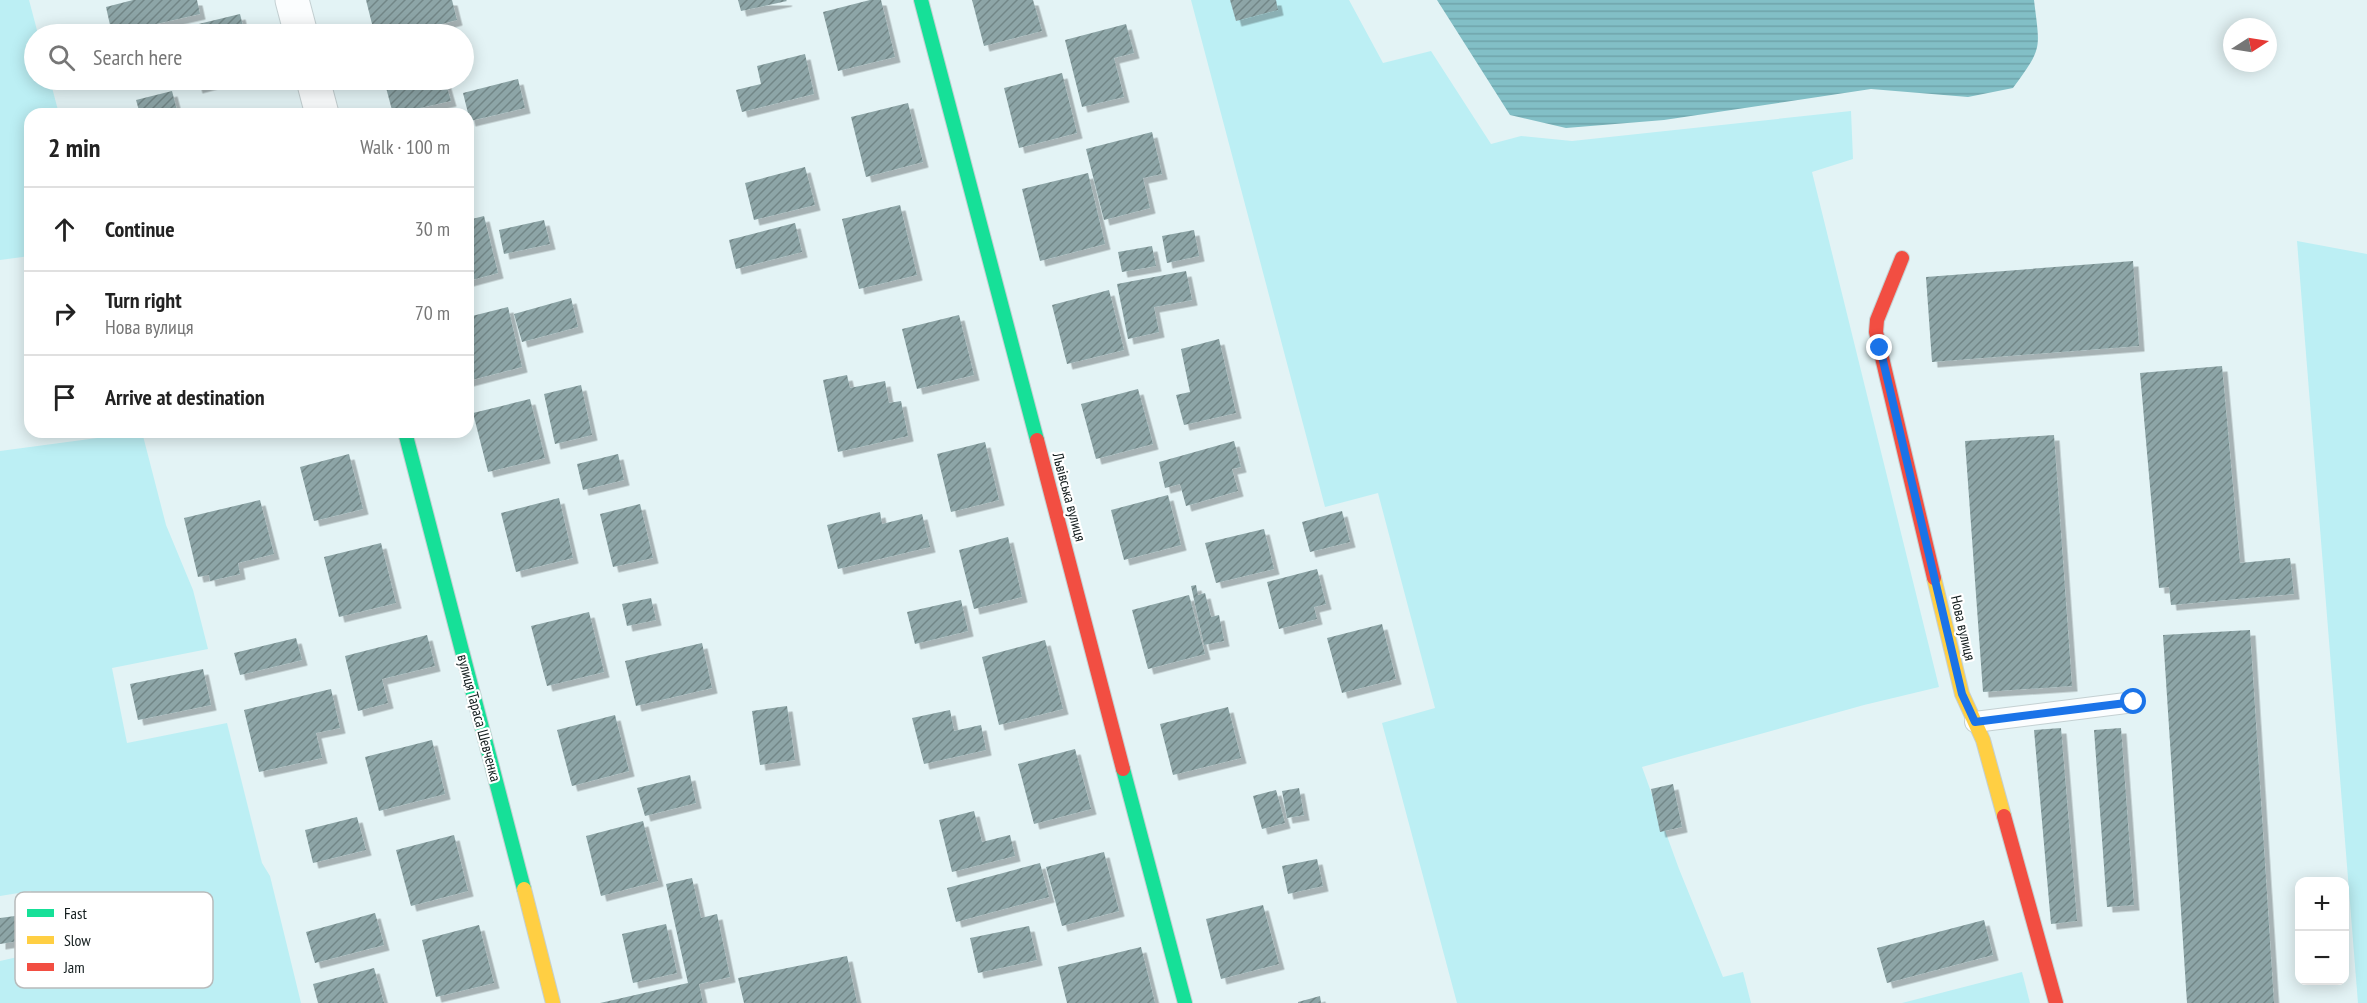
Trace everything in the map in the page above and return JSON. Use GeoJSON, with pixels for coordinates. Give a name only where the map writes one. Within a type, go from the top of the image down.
{"type":"FeatureCollection","features":[{"type":"Feature","properties":{"kind":"street"},"geometry":{"type":"LineString","coordinates":[[292,0],[298,24]]}},
{"type":"Feature","properties":{"kind":"street","name":"Львівська вулиця"},"geometry":{"type":"LineString","coordinates":[[921,0],[1185,1003]]}},
{"type":"Feature","properties":{"kind":"street"},"geometry":{"type":"LineString","coordinates":[[316,90],[320,108]]}},
{"type":"Feature","properties":{"kind":"street","name":"Нова вулиця"},"geometry":{"type":"LineString","coordinates":[[1902,258],[1877,320],[1876,332],[1962,694],[1983,740],[2056,1003]]}},
{"type":"Feature","properties":{"kind":"street","name":"вулиця Тараса Шевченка"},"geometry":{"type":"LineString","coordinates":[[407,438],[553,1003]]}},
{"type":"Feature","properties":{"kind":"lane"},"geometry":{"type":"LineString","coordinates":[[1975,722],[2134,702]]}},
{"type":"Feature","properties":{"kind":"shaded area"},"geometry":{"type":"Polygon","coordinates":[[[0,0],[29,0],[35,24],[24,24],[24,90],[53,90],[57,108],[24,108],[24,257],[0,260],[0,0]]]}},
{"type":"Feature","properties":{"kind":"shaded area"},"geometry":{"type":"Polygon","coordinates":[[[1191,0],[1349,0],[1383,63],[1431,51],[1491,144],[1521,136],[1572,141],[1851,111],[1853,159],[1812,172],[1939,687],[1864,705],[1642,767],[1679,869],[1723,977],[1743,972],[1751,1003],[1457,1003],[1382,723],[1435,708],[1378,493],[1325,507],[1191,0]]]}},
{"type":"Feature","properties":{"kind":"shaded area"},"geometry":{"type":"Polygon","coordinates":[[[1437,0],[2034,0],[2038,39],[2030,64],[2013,88],[1968,97],[1871,89],[1664,120],[1566,128],[1510,115],[1437,0]]]}},
{"type":"Feature","properties":{"kind":"shaded area"},"geometry":{"type":"Polygon","coordinates":[[[2297,241],[2367,254],[2367,1003],[2358,1003],[2297,241]]]}},
{"type":"Feature","properties":{"kind":"shaded area"},"geometry":{"type":"Polygon","coordinates":[[[97,438],[144,438],[166,525],[193,590],[208,649],[112,668],[127,743],[227,723],[262,863],[270,876],[301,1003],[0,1003],[0,961],[15,958],[15,988],[213,988],[213,892],[31,891],[0,896],[0,451],[97,438]]]}},
{"type":"Feature","properties":{"kind":"shaded area"},"geometry":{"type":"Polygon","coordinates":[[[2022,972],[2030,1003],[1902,1003],[2022,972]]]}},
{"type":"Feature","properties":{"kind":"building"},"geometry":{"type":"Polygon","coordinates":[[[133,0],[197,0],[200,14],[156,24],[110,24],[106,7],[133,0]]]}},
{"type":"Feature","properties":{"kind":"building"},"geometry":{"type":"Polygon","coordinates":[[[366,0],[452,0],[457,20],[442,24],[372,24],[366,0]]]}},
{"type":"Feature","properties":{"kind":"building"},"geometry":{"type":"Polygon","coordinates":[[[738,0],[786,0],[787,1],[741,11],[738,0]]]}},
{"type":"Feature","properties":{"kind":"building"},"geometry":{"type":"Polygon","coordinates":[[[870,0],[881,0],[895,57],[838,71],[823,12],[870,0]]]}},
{"type":"Feature","properties":{"kind":"building"},"geometry":{"type":"Polygon","coordinates":[[[972,0],[1033,0],[1042,31],[984,46],[972,0]]]}},
{"type":"Feature","properties":{"kind":"building"},"geometry":{"type":"Polygon","coordinates":[[[1230,0],[1276,0],[1278,10],[1236,21],[1230,0]]]}},
{"type":"Feature","properties":{"kind":"building"},"geometry":{"type":"Polygon","coordinates":[[[240,14],[242,24],[199,24],[240,14]]]}},
{"type":"Feature","properties":{"kind":"building"},"geometry":{"type":"Polygon","coordinates":[[[1126,24],[1134,53],[1114,58],[1124,97],[1082,107],[1065,40],[1126,24]]]}},
{"type":"Feature","properties":{"kind":"building"},"geometry":{"type":"Polygon","coordinates":[[[805,54],[814,94],[742,112],[736,90],[761,84],[757,66],[805,54]]]}},
{"type":"Feature","properties":{"kind":"building"},"geometry":{"type":"Polygon","coordinates":[[[1062,73],[1077,133],[1019,148],[1004,88],[1062,73]]]}},
{"type":"Feature","properties":{"kind":"building"},"geometry":{"type":"Polygon","coordinates":[[[518,79],[525,108],[474,120],[474,108],[467,108],[463,93],[518,79]]]}},
{"type":"Feature","properties":{"kind":"building"},"geometry":{"type":"Polygon","coordinates":[[[387,90],[448,90],[451,101],[420,108],[391,108],[387,90]]]}},
{"type":"Feature","properties":{"kind":"building"},"geometry":{"type":"Polygon","coordinates":[[[172,91],[176,108],[138,108],[136,100],[172,91]]]}},
{"type":"Feature","properties":{"kind":"building"},"geometry":{"type":"Polygon","coordinates":[[[908,103],[923,162],[866,177],[851,117],[908,103]]]}},
{"type":"Feature","properties":{"kind":"building"},"geometry":{"type":"Polygon","coordinates":[[[1152,132],[1162,174],[1143,178],[1150,208],[1104,220],[1086,149],[1152,132]]]}},
{"type":"Feature","properties":{"kind":"building"},"geometry":{"type":"Polygon","coordinates":[[[805,167],[815,205],[754,220],[745,183],[805,167]]]}},
{"type":"Feature","properties":{"kind":"building"},"geometry":{"type":"Polygon","coordinates":[[[1088,173],[1105,244],[1040,261],[1022,189],[1088,173]]]}},
{"type":"Feature","properties":{"kind":"building"},"geometry":{"type":"Polygon","coordinates":[[[900,205],[917,275],[859,289],[842,219],[900,205]]]}},
{"type":"Feature","properties":{"kind":"building"},"geometry":{"type":"Polygon","coordinates":[[[484,216],[498,273],[474,279],[474,218],[484,216]]]}},
{"type":"Feature","properties":{"kind":"building"},"geometry":{"type":"Polygon","coordinates":[[[544,220],[550,244],[504,254],[499,230],[544,220]]]}},
{"type":"Feature","properties":{"kind":"building"},"geometry":{"type":"Polygon","coordinates":[[[795,223],[802,252],[736,269],[729,240],[795,223]]]}},
{"type":"Feature","properties":{"kind":"building"},"geometry":{"type":"Polygon","coordinates":[[[1194,230],[1199,256],[1167,263],[1162,236],[1194,230]]]}},
{"type":"Feature","properties":{"kind":"building"},"geometry":{"type":"Polygon","coordinates":[[[1152,246],[1156,266],[1122,272],[1118,252],[1152,246]]]}},
{"type":"Feature","properties":{"kind":"building"},"geometry":{"type":"Polygon","coordinates":[[[2133,261],[2139,346],[1932,362],[1926,277],[2133,261]]]}},
{"type":"Feature","properties":{"kind":"building"},"geometry":{"type":"Polygon","coordinates":[[[1186,271],[1192,300],[1154,307],[1159,332],[1128,339],[1117,284],[1186,271]]]}},
{"type":"Feature","properties":{"kind":"building"},"geometry":{"type":"Polygon","coordinates":[[[1109,290],[1124,350],[1067,364],[1052,305],[1109,290]]]}},
{"type":"Feature","properties":{"kind":"building"},"geometry":{"type":"Polygon","coordinates":[[[571,298],[578,327],[522,342],[514,314],[571,298]]]}},
{"type":"Feature","properties":{"kind":"building"},"geometry":{"type":"Polygon","coordinates":[[[508,307],[522,367],[474,379],[474,316],[508,307]]]}},
{"type":"Feature","properties":{"kind":"building"},"geometry":{"type":"Polygon","coordinates":[[[959,315],[974,375],[917,389],[902,329],[959,315]]]}},
{"type":"Feature","properties":{"kind":"building"},"geometry":{"type":"Polygon","coordinates":[[[1219,339],[1236,413],[1184,425],[1176,395],[1190,392],[1181,349],[1219,339]]]}},
{"type":"Feature","properties":{"kind":"building"},"geometry":{"type":"Polygon","coordinates":[[[2222,366],[2240,563],[2290,558],[2294,594],[2171,605],[2169,587],[2159,588],[2140,373],[2222,366]]]}},
{"type":"Feature","properties":{"kind":"building"},"geometry":{"type":"Polygon","coordinates":[[[847,375],[850,388],[885,381],[889,403],[901,401],[908,436],[838,452],[823,380],[847,375]]]}},
{"type":"Feature","properties":{"kind":"building"},"geometry":{"type":"Polygon","coordinates":[[[581,385],[592,435],[555,444],[544,394],[581,385]]]}},
{"type":"Feature","properties":{"kind":"building"},"geometry":{"type":"Polygon","coordinates":[[[1138,389],[1153,444],[1096,459],[1081,404],[1138,389]]]}},
{"type":"Feature","properties":{"kind":"building"},"geometry":{"type":"Polygon","coordinates":[[[530,399],[545,458],[488,472],[474,413],[530,399]]]}},
{"type":"Feature","properties":{"kind":"building"},"geometry":{"type":"Polygon","coordinates":[[[2054,435],[2072,686],[1983,692],[1965,441],[2054,435]]]}},
{"type":"Feature","properties":{"kind":"building"},"geometry":{"type":"Polygon","coordinates":[[[1234,441],[1241,467],[1232,469],[1238,491],[1186,506],[1180,484],[1165,488],[1159,462],[1234,441]]]}},
{"type":"Feature","properties":{"kind":"building"},"geometry":{"type":"Polygon","coordinates":[[[985,442],[999,500],[951,512],[937,454],[985,442]]]}},
{"type":"Feature","properties":{"kind":"building"},"geometry":{"type":"Polygon","coordinates":[[[349,454],[363,509],[314,521],[300,467],[349,454]]]}},
{"type":"Feature","properties":{"kind":"building"},"geometry":{"type":"Polygon","coordinates":[[[618,454],[624,480],[583,490],[577,464],[618,454]]]}},
{"type":"Feature","properties":{"kind":"building"},"geometry":{"type":"Polygon","coordinates":[[[1168,495],[1181,545],[1124,560],[1111,510],[1168,495]]]}},
{"type":"Feature","properties":{"kind":"building"},"geometry":{"type":"Polygon","coordinates":[[[559,498],[573,558],[516,572],[501,513],[559,498]]]}},
{"type":"Feature","properties":{"kind":"building"},"geometry":{"type":"Polygon","coordinates":[[[260,500],[274,554],[238,563],[240,574],[210,581],[209,575],[198,577],[184,518],[260,500]]]}},
{"type":"Feature","properties":{"kind":"building"},"geometry":{"type":"Polygon","coordinates":[[[640,504],[653,558],[613,567],[600,514],[640,504]]]}},
{"type":"Feature","properties":{"kind":"building"},"geometry":{"type":"Polygon","coordinates":[[[1342,511],[1350,542],[1310,552],[1302,522],[1342,511]]]}},
{"type":"Feature","properties":{"kind":"building"},"geometry":{"type":"Polygon","coordinates":[[[880,512],[882,524],[922,514],[930,547],[838,569],[827,525],[880,512]]]}},
{"type":"Feature","properties":{"kind":"building"},"geometry":{"type":"Polygon","coordinates":[[[1264,529],[1274,569],[1216,583],[1205,543],[1264,529]]]}},
{"type":"Feature","properties":{"kind":"building"},"geometry":{"type":"Polygon","coordinates":[[[1008,537],[1022,597],[974,609],[959,550],[1008,537]]]}},
{"type":"Feature","properties":{"kind":"building"},"geometry":{"type":"Polygon","coordinates":[[[381,543],[396,603],[339,617],[324,557],[381,543]]]}},
{"type":"Feature","properties":{"kind":"building"},"geometry":{"type":"Polygon","coordinates":[[[1317,569],[1326,604],[1314,607],[1317,619],[1279,629],[1267,582],[1317,569]]]}},
{"type":"Feature","properties":{"kind":"building"},"geometry":{"type":"Polygon","coordinates":[[[1196,585],[1198,595],[1205,593],[1211,617],[1219,615],[1224,641],[1204,645],[1191,586],[1196,585]]]}},
{"type":"Feature","properties":{"kind":"building"},"geometry":{"type":"Polygon","coordinates":[[[1189,595],[1205,654],[1148,669],[1132,610],[1189,595]]]}},
{"type":"Feature","properties":{"kind":"building"},"geometry":{"type":"Polygon","coordinates":[[[651,598],[656,620],[627,626],[622,604],[651,598]]]}},
{"type":"Feature","properties":{"kind":"building"},"geometry":{"type":"Polygon","coordinates":[[[961,600],[968,631],[915,644],[907,612],[961,600]]]}},
{"type":"Feature","properties":{"kind":"building"},"geometry":{"type":"Polygon","coordinates":[[[589,612],[604,672],[547,686],[531,626],[589,612]]]}},
{"type":"Feature","properties":{"kind":"building"},"geometry":{"type":"Polygon","coordinates":[[[1382,624],[1396,679],[1342,693],[1327,638],[1382,624]]]}},
{"type":"Feature","properties":{"kind":"building"},"geometry":{"type":"Polygon","coordinates":[[[2250,630],[2274,1003],[2187,1003],[2163,635],[2250,630]]]}},
{"type":"Feature","properties":{"kind":"building"},"geometry":{"type":"Polygon","coordinates":[[[427,635],[435,666],[382,679],[388,703],[358,711],[345,656],[427,635]]]}},
{"type":"Feature","properties":{"kind":"building"},"geometry":{"type":"Polygon","coordinates":[[[296,638],[302,660],[240,675],[234,653],[296,638]]]}},
{"type":"Feature","properties":{"kind":"building"},"geometry":{"type":"Polygon","coordinates":[[[1045,640],[1063,709],[999,725],[982,657],[1045,640]]]}},
{"type":"Feature","properties":{"kind":"building"},"geometry":{"type":"Polygon","coordinates":[[[702,643],[712,688],[636,706],[625,661],[702,643]]]}},
{"type":"Feature","properties":{"kind":"building"},"geometry":{"type":"Polygon","coordinates":[[[203,669],[211,705],[138,720],[130,684],[203,669]]]}},
{"type":"Feature","properties":{"kind":"building"},"geometry":{"type":"Polygon","coordinates":[[[331,689],[340,728],[316,733],[322,758],[259,772],[244,710],[331,689]]]}},
{"type":"Feature","properties":{"kind":"building"},"geometry":{"type":"Polygon","coordinates":[[[787,706],[795,760],[760,765],[752,711],[787,706]]]}},
{"type":"Feature","properties":{"kind":"building"},"geometry":{"type":"Polygon","coordinates":[[[1228,707],[1241,758],[1173,775],[1160,724],[1228,707]]]}},
{"type":"Feature","properties":{"kind":"building"},"geometry":{"type":"Polygon","coordinates":[[[950,710],[954,731],[981,725],[986,750],[924,764],[912,718],[950,710]]]}},
{"type":"Feature","properties":{"kind":"building"},"geometry":{"type":"Polygon","coordinates":[[[615,715],[629,771],[572,786],[557,730],[615,715]]]}},
{"type":"Feature","properties":{"kind":"building"},"geometry":{"type":"Polygon","coordinates":[[[2061,728],[2077,921],[2051,924],[2034,730],[2061,728]]]}},
{"type":"Feature","properties":{"kind":"building"},"geometry":{"type":"Polygon","coordinates":[[[2121,728],[2134,905],[2107,907],[2094,730],[2121,728]]]}},
{"type":"Feature","properties":{"kind":"building"},"geometry":{"type":"Polygon","coordinates":[[[432,740],[445,794],[379,811],[365,757],[432,740]]]}},
{"type":"Feature","properties":{"kind":"building"},"geometry":{"type":"Polygon","coordinates":[[[1075,749],[1091,809],[1034,824],[1018,764],[1075,749]]]}},
{"type":"Feature","properties":{"kind":"building"},"geometry":{"type":"Polygon","coordinates":[[[690,775],[696,803],[645,816],[637,788],[690,775]]]}},
{"type":"Feature","properties":{"kind":"building"},"geometry":{"type":"Polygon","coordinates":[[[1673,784],[1682,827],[1660,832],[1651,789],[1673,784]]]}},
{"type":"Feature","properties":{"kind":"building"},"geometry":{"type":"Polygon","coordinates":[[[1299,788],[1304,815],[1287,818],[1282,791],[1299,788]]]}},
{"type":"Feature","properties":{"kind":"building"},"geometry":{"type":"Polygon","coordinates":[[[1276,790],[1285,823],[1262,829],[1253,796],[1276,790]]]}},
{"type":"Feature","properties":{"kind":"building"},"geometry":{"type":"Polygon","coordinates":[[[974,811],[982,842],[1010,835],[1015,856],[952,872],[939,820],[974,811]]]}},
{"type":"Feature","properties":{"kind":"building"},"geometry":{"type":"Polygon","coordinates":[[[357,817],[366,850],[313,863],[305,830],[357,817]]]}},
{"type":"Feature","properties":{"kind":"building"},"geometry":{"type":"Polygon","coordinates":[[[643,821],[658,881],[601,896],[586,836],[643,821]]]}},
{"type":"Feature","properties":{"kind":"building"},"geometry":{"type":"Polygon","coordinates":[[[454,835],[468,891],[411,906],[396,850],[454,835]]]}},
{"type":"Feature","properties":{"kind":"building"},"geometry":{"type":"Polygon","coordinates":[[[1104,852],[1119,911],[1062,926],[1046,867],[1104,852]]]}},
{"type":"Feature","properties":{"kind":"building"},"geometry":{"type":"Polygon","coordinates":[[[1317,859],[1323,886],[1288,894],[1282,866],[1317,859]]]}},
{"type":"Feature","properties":{"kind":"building"},"geometry":{"type":"Polygon","coordinates":[[[1040,863],[1049,897],[956,922],[947,888],[1040,863]]]}},
{"type":"Feature","properties":{"kind":"building"},"geometry":{"type":"Polygon","coordinates":[[[692,878],[701,918],[717,914],[730,977],[699,984],[703,1003],[600,1003],[688,983],[666,884],[692,878]]]}},
{"type":"Feature","properties":{"kind":"building"},"geometry":{"type":"Polygon","coordinates":[[[1263,905],[1279,964],[1221,979],[1206,919],[1263,905]]]}},
{"type":"Feature","properties":{"kind":"building"},"geometry":{"type":"Polygon","coordinates":[[[375,913],[384,945],[315,963],[306,932],[375,913]]]}},
{"type":"Feature","properties":{"kind":"building"},"geometry":{"type":"Polygon","coordinates":[[[15,916],[15,942],[0,944],[0,918],[15,916]]]}},
{"type":"Feature","properties":{"kind":"building"},"geometry":{"type":"Polygon","coordinates":[[[1984,920],[1993,955],[1887,983],[1877,948],[1984,920]]]}},
{"type":"Feature","properties":{"kind":"building"},"geometry":{"type":"Polygon","coordinates":[[[666,924],[677,973],[633,983],[622,934],[666,924]]]}},
{"type":"Feature","properties":{"kind":"building"},"geometry":{"type":"Polygon","coordinates":[[[479,925],[494,983],[436,997],[422,940],[479,925]]]}},
{"type":"Feature","properties":{"kind":"building"},"geometry":{"type":"Polygon","coordinates":[[[1029,926],[1037,960],[978,973],[970,938],[1029,926]]]}},
{"type":"Feature","properties":{"kind":"building"},"geometry":{"type":"Polygon","coordinates":[[[1141,947],[1155,1003],[1067,1003],[1058,967],[1141,947]]]}},
{"type":"Feature","properties":{"kind":"building"},"geometry":{"type":"Polygon","coordinates":[[[847,956],[857,1003],[744,1003],[738,978],[847,956]]]}},
{"type":"Feature","properties":{"kind":"building"},"geometry":{"type":"Polygon","coordinates":[[[374,968],[384,1003],[318,1003],[313,984],[374,968]]]}},
{"type":"Feature","properties":{"kind":"building"},"geometry":{"type":"Polygon","coordinates":[[[1320,996],[1321,1003],[1298,1003],[1298,1002],[1320,996]]]}},
{"type":"Feature","properties":{"kind":"traffic: fast"},"geometry":{"type":"LineString","coordinates":[[921,0],[1037,440]]}},
{"type":"Feature","properties":{"kind":"traffic: fast"},"geometry":{"type":"LineString","coordinates":[[407,438],[524,889]]}},
{"type":"Feature","properties":{"kind":"traffic: fast"},"geometry":{"type":"LineString","coordinates":[[1123,769],[1185,1003]]}},
{"type":"Feature","properties":{"kind":"traffic: slow"},"geometry":{"type":"LineString","coordinates":[[1934,578],[1962,694],[1983,740],[2004,816]]}},
{"type":"Feature","properties":{"kind":"traffic: slow"},"geometry":{"type":"LineString","coordinates":[[524,889],[553,1003]]}},
{"type":"Feature","properties":{"kind":"traffic: jam"},"geometry":{"type":"LineString","coordinates":[[1902,258],[1877,320],[1876,332],[1934,578]]}},
{"type":"Feature","properties":{"kind":"traffic: jam"},"geometry":{"type":"LineString","coordinates":[[1037,440],[1123,769]]}},
{"type":"Feature","properties":{"kind":"traffic: jam"},"geometry":{"type":"LineString","coordinates":[[2004,816],[2056,1003]]}},
{"type":"Feature","properties":{"kind":"route"},"geometry":{"type":"LineString","coordinates":[[1880,348],[1962,694],[1975,722],[2134,702]]}}]}
